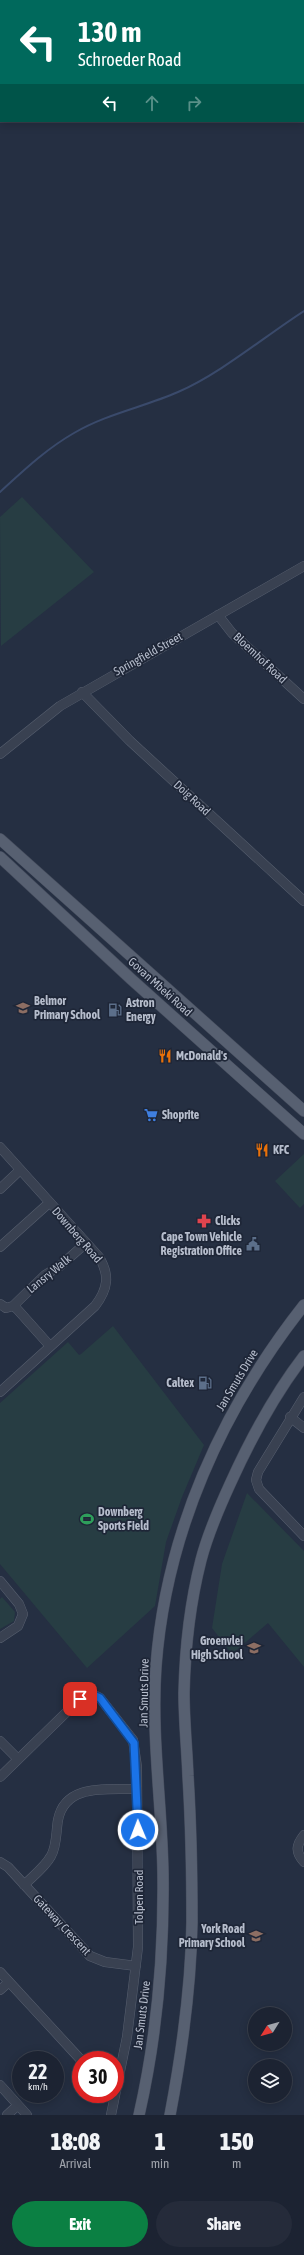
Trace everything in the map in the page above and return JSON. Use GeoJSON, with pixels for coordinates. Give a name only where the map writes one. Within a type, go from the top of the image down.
{"type":"FeatureCollection","features":[{"type":"Feature","properties":{"kind":"main road","name":"Govan Mbeki Road"},"geometry":{"type":"LineString","coordinates":[[0,839],[304,1111]]}},
{"type":"Feature","properties":{"kind":"main road","name":"Govan Mbeki Road"},"geometry":{"type":"LineString","coordinates":[[0,856],[131,979],[304,1134]]}},
{"type":"Feature","properties":{"kind":"main road","name":"Jan Smuts Drive"},"geometry":{"type":"LineString","coordinates":[[139,2115],[147,2077],[162,1960],[163,1873],[154,1702],[160,1630],[169,1583],[190,1505],[223,1430],[265,1357],[304,1305]]}},
{"type":"Feature","properties":{"kind":"main road"},"geometry":{"type":"LineString","coordinates":[[170,2115],[178,2072],[190,1961],[191,1827],[184,1695],[188,1635],[194,1592],[201,1559],[216,1514],[248,1444],[279,1391],[304,1356]]}},
{"type":"Feature","properties":{"kind":"street","name":"Springfield Street"},"geometry":{"type":"LineString","coordinates":[[0,754],[46,716],[82,692],[304,566]]}},
{"type":"Feature","properties":{"kind":"street","name":"Bloemhof Road"},"geometry":{"type":"LineString","coordinates":[[218,615],[232,633],[304,699]]}},
{"type":"Feature","properties":{"kind":"street","name":"Doig Road"},"geometry":{"type":"LineString","coordinates":[[82,692],[130,741],[304,901]]}},
{"type":"Feature","properties":{"kind":"street","name":"Downberg Road"},"geometry":{"type":"LineString","coordinates":[[0,1148],[99,1258],[106,1270],[107,1283],[103,1296],[0,1392]]}},
{"type":"Feature","properties":{"kind":"street"},"geometry":{"type":"LineString","coordinates":[[0,1189],[20,1170]]}},
{"type":"Feature","properties":{"kind":"street"},"geometry":{"type":"LineString","coordinates":[[0,1247],[49,1203]]}},
{"type":"Feature","properties":{"kind":"street","name":"Lansry Walk"},"geometry":{"type":"LineString","coordinates":[[0,1316],[6,1306],[45,1275],[62,1265],[86,1243]]}},
{"type":"Feature","properties":{"kind":"street"},"geometry":{"type":"LineString","coordinates":[[6,1306],[50,1346]]}},
{"type":"Feature","properties":{"kind":"street"},"geometry":{"type":"LineString","coordinates":[[304,1397],[290,1417],[258,1472],[256,1484],[262,1493],[304,1536]]}},
{"type":"Feature","properties":{"kind":"street"},"geometry":{"type":"LineString","coordinates":[[290,1417],[304,1428]]}},
{"type":"Feature","properties":{"kind":"street"},"geometry":{"type":"LineString","coordinates":[[0,1581],[19,1604],[23,1618],[18,1626],[0,1638]]}},
{"type":"Feature","properties":{"kind":"street","name":"Tolpen Road"},"geometry":{"type":"LineString","coordinates":[[18,1759],[80,1699],[91,1694],[100,1698],[132,1740],[135,1747],[139,1928],[130,2018],[122,2051]]}},
{"type":"Feature","properties":{"kind":"street"},"geometry":{"type":"LineString","coordinates":[[0,1741],[18,1759],[0,1777]]}},
{"type":"Feature","properties":{"kind":"street"},"geometry":{"type":"LineString","coordinates":[[24,1885],[52,1855],[59,1815],[65,1802],[75,1795],[85,1792],[137,1789]]}},
{"type":"Feature","properties":{"kind":"street"},"geometry":{"type":"LineString","coordinates":[[304,1835],[298,1842],[297,1849],[298,1855],[304,1862]]}},
{"type":"Feature","properties":{"kind":"street","name":"Gateway Crescent"},"geometry":{"type":"LineString","coordinates":[[0,1862],[8,1867],[90,1956],[105,1962],[136,1966]]}},
{"type":"Feature","properties":{"kind":"street"},"geometry":{"type":"LineString","coordinates":[[0,1972],[73,2051]]}},
{"type":"Feature","properties":{"kind":"street"},"geometry":{"type":"LineString","coordinates":[[0,1990],[9,1982]]}},
{"type":"Feature","properties":{"kind":"street"},"geometry":{"type":"LineString","coordinates":[[0,2085],[27,2115]]}},
{"type":"Feature","properties":{"kind":"street","name":"Tolpen Road"},"geometry":{"type":"LineString","coordinates":[[111,2115],[113,2103]]}},
{"type":"Feature","properties":{"kind":"street"},"geometry":{"type":"LineString","coordinates":[[7,2115],[18,2105]]}},
{"type":"Feature","properties":{"kind":"green space"},"geometry":{"type":"Polygon","coordinates":[[[22,497],[94,572],[1,646],[0,517],[22,497]]]}},
{"type":"Feature","properties":{"kind":"green space"},"geometry":{"type":"Polygon","coordinates":[[[304,1154],[304,1204],[300,1208],[275,1181],[304,1154]]]}},
{"type":"Feature","properties":{"kind":"green space","name":"Downberg Sports Field"},"geometry":{"type":"Polygon","coordinates":[[[113,1326],[204,1445],[182,1497],[166,1542],[155,1606],[87,1668],[0,1564],[0,1403],[68,1342],[79,1355],[113,1326]]]}},
{"type":"Feature","properties":{"kind":"green space"},"geometry":{"type":"Polygon","coordinates":[[[247,1493],[304,1551],[304,1667],[268,1623],[232,1654],[212,1628],[222,1564],[247,1493]]]}},
{"type":"Feature","properties":{"kind":"green space"},"geometry":{"type":"Polygon","coordinates":[[[2,1597],[15,1612],[14,1621],[0,1629],[0,1599],[2,1597]]]}},
{"type":"Feature","properties":{"kind":"waterway"},"geometry":{"type":"LineString","coordinates":[[0,492],[44,453],[74,433],[86,426],[178,392],[194,384],[226,365],[304,311]]}},
{"type":"Feature","properties":{"kind":"place","name":"Belmor Primary School"},"geometry":{"type":"Point","coordinates":[23,1008]}},
{"type":"Feature","properties":{"kind":"place","name":"Astron Energy"},"geometry":{"type":"Point","coordinates":[115,1010]}},
{"type":"Feature","properties":{"kind":"place","name":"McDonald's"},"geometry":{"type":"Point","coordinates":[165,1056]}},
{"type":"Feature","properties":{"kind":"place","name":"Shoprite"},"geometry":{"type":"Point","coordinates":[151,1115]}},
{"type":"Feature","properties":{"kind":"place","name":"KFC"},"geometry":{"type":"Point","coordinates":[262,1150]}},
{"type":"Feature","properties":{"kind":"place","name":"Clicks"},"geometry":{"type":"Point","coordinates":[204,1221]}},
{"type":"Feature","properties":{"kind":"place","name":"Cape Town Vehicle Registration Office"},"geometry":{"type":"Point","coordinates":[253,1244]}},
{"type":"Feature","properties":{"kind":"place","name":"Caltex"},"geometry":{"type":"Point","coordinates":[205,1383]}},
{"type":"Feature","properties":{"kind":"place","name":"Downberg Sports Field"},"geometry":{"type":"Point","coordinates":[87,1519]}},
{"type":"Feature","properties":{"kind":"place","name":"Groenvlei High School"},"geometry":{"type":"Point","coordinates":[254,1648]}},
{"type":"Feature","properties":{"kind":"place","name":"York Road Primary School"},"geometry":{"type":"Point","coordinates":[256,1936]}},
{"type":"Feature","properties":{"kind":"route"},"geometry":{"type":"LineString","coordinates":[[80,1699],[91,1694],[100,1698],[131,1737],[134,1743],[137,1767],[138,1830]]}}]}
